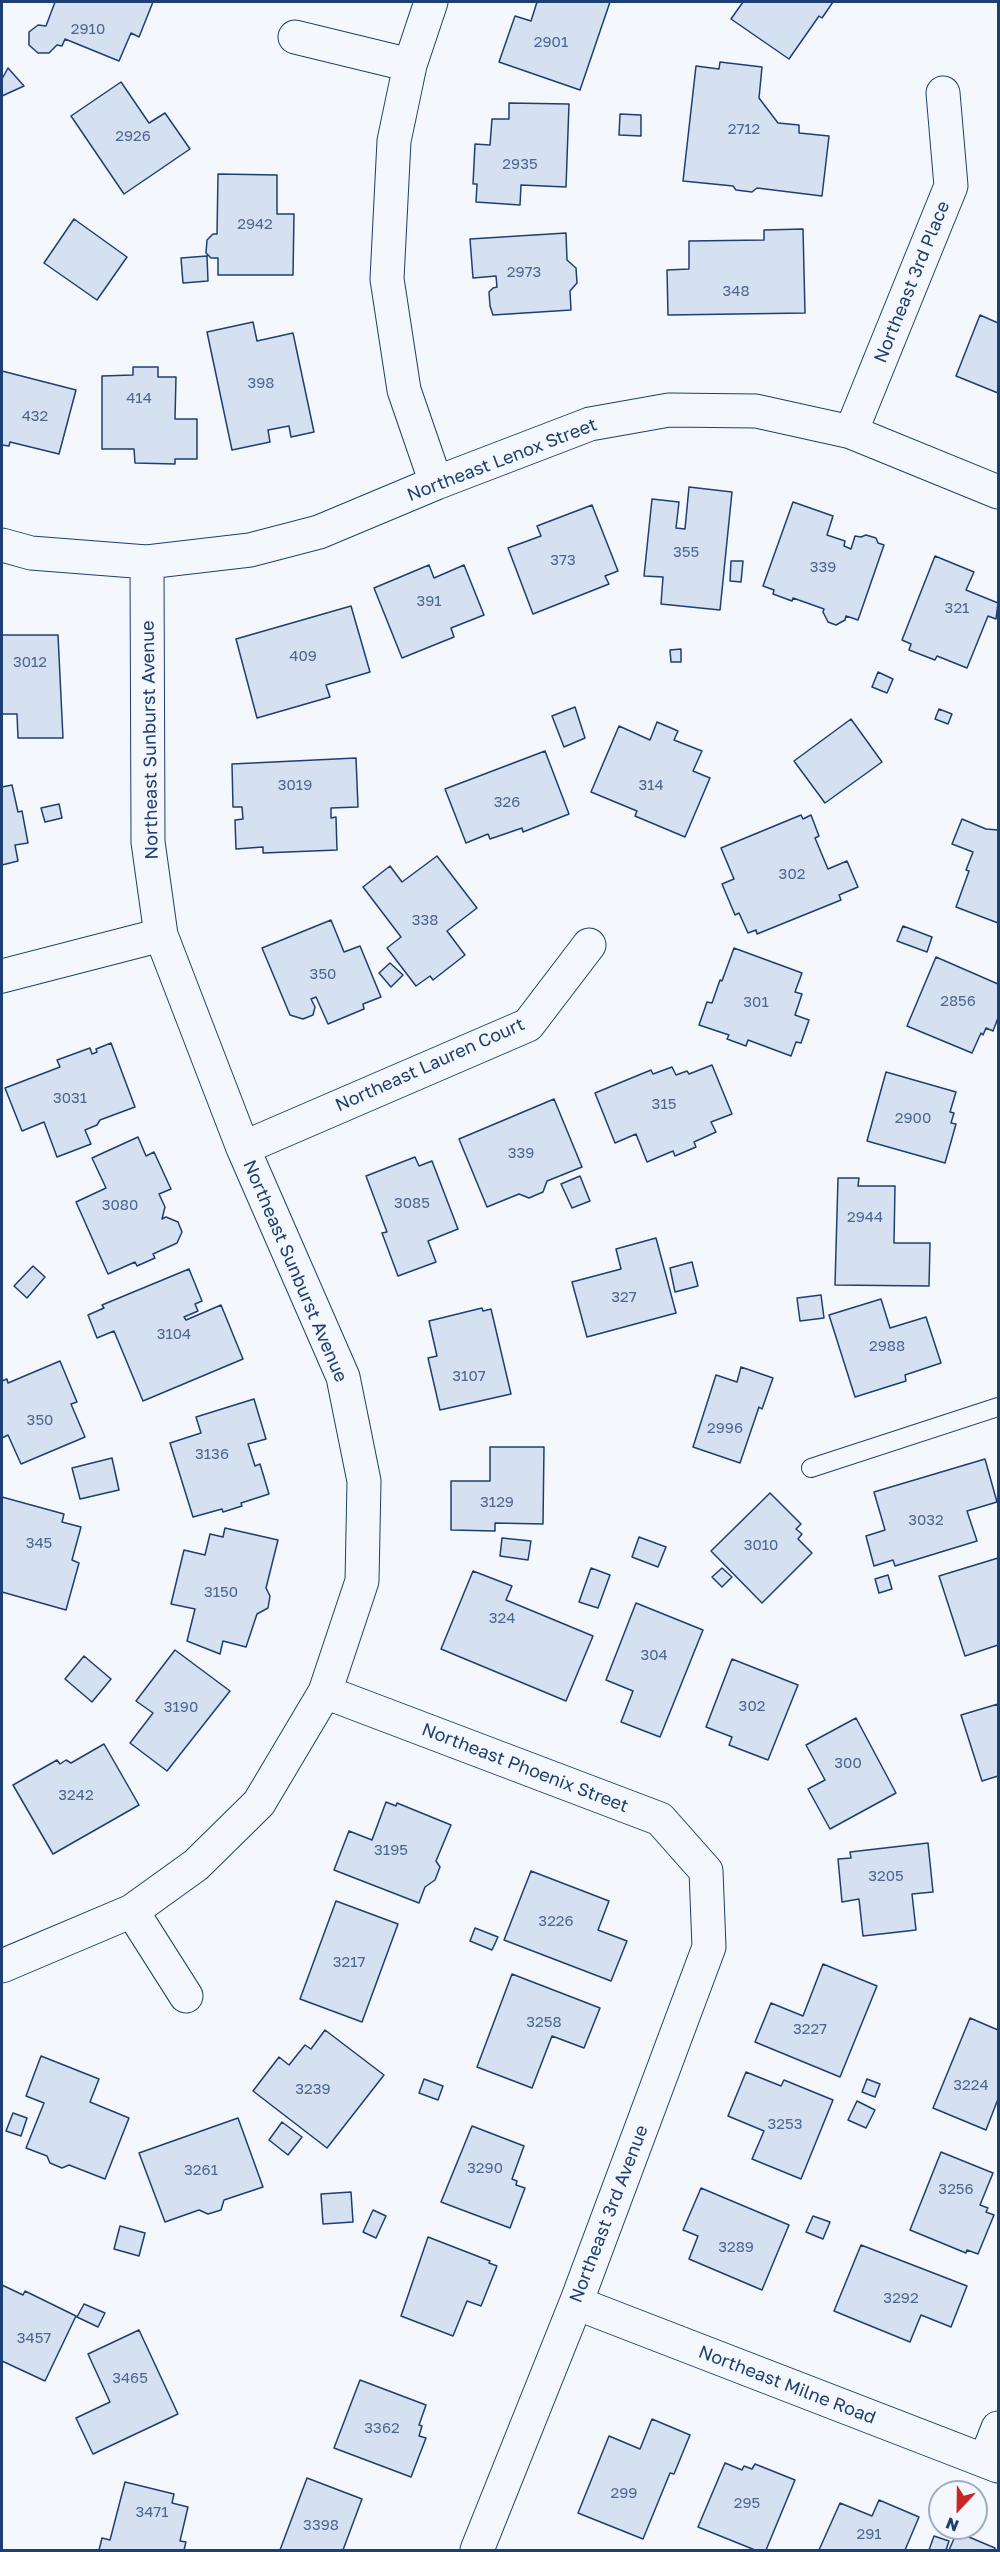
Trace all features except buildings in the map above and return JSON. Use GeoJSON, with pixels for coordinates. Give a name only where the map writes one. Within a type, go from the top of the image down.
{"type":"FeatureCollection","features":[{"type":"Feature","properties":{"kind":"street"},"geometry":{"type":"LineString","coordinates":[[431,2],[410,65],[394,141],[387,279],[404,390],[436,483]]}},
{"type":"Feature","properties":{"kind":"street"},"geometry":{"type":"LineString","coordinates":[[295,36],[410,65]]}},
{"type":"Feature","properties":{"kind":"street","name":"Northeast 3rd Place"},"geometry":{"type":"LineString","coordinates":[[851,432],[951,186],[942,93]]}},
{"type":"Feature","properties":{"kind":"street","name":"Northeast Lenox Street"},"geometry":{"type":"LineString","coordinates":[[2,545],[30,553],[147,562],[250,550],[319,532],[436,483],[590,424],[669,410],[756,411],[851,432],[999,492]]}},
{"type":"Feature","properties":{"kind":"street","name":"Northeast Sunburst Avenue"},"geometry":{"type":"LineString","coordinates":[[2,1966],[132,1911],[196,1865],[259,1803],[325,1692],[362,1581],[364,1481],[343,1377],[243,1148],[161,935],[148,842],[147,562]]}},
{"type":"Feature","properties":{"kind":"street"},"geometry":{"type":"LineString","coordinates":[[2,976],[161,935]]}},
{"type":"Feature","properties":{"kind":"street","name":"Northeast Lauren Court"},"geometry":{"type":"LineString","coordinates":[[243,1148],[528,1024],[589,945]]}},
{"type":"Feature","properties":{"kind":"street","name":"Northeast Phoenix Street"},"geometry":{"type":"LineString","coordinates":[[325,1692],[660,1819],[706,1871]]}},
{"type":"Feature","properties":{"kind":"street","name":"Northeast 3rd Avenue"},"geometry":{"type":"LineString","coordinates":[[477,2550],[576,2303],[709,1947],[706,1871]]}},
{"type":"Feature","properties":{"kind":"street"},"geometry":{"type":"LineString","coordinates":[[132,1911],[186,1996]]}},
{"type":"Feature","properties":{"kind":"street","name":"Northeast Milne Road"},"geometry":{"type":"LineString","coordinates":[[576,2303],[992,2464]]}},
{"type":"Feature","properties":{"kind":"street"},"geometry":{"type":"LineString","coordinates":[[992,2464],[999,2428]]}},
{"type":"Feature","properties":{"kind":"lane"},"geometry":{"type":"LineString","coordinates":[[811,1468],[999,1407]]}}]}
